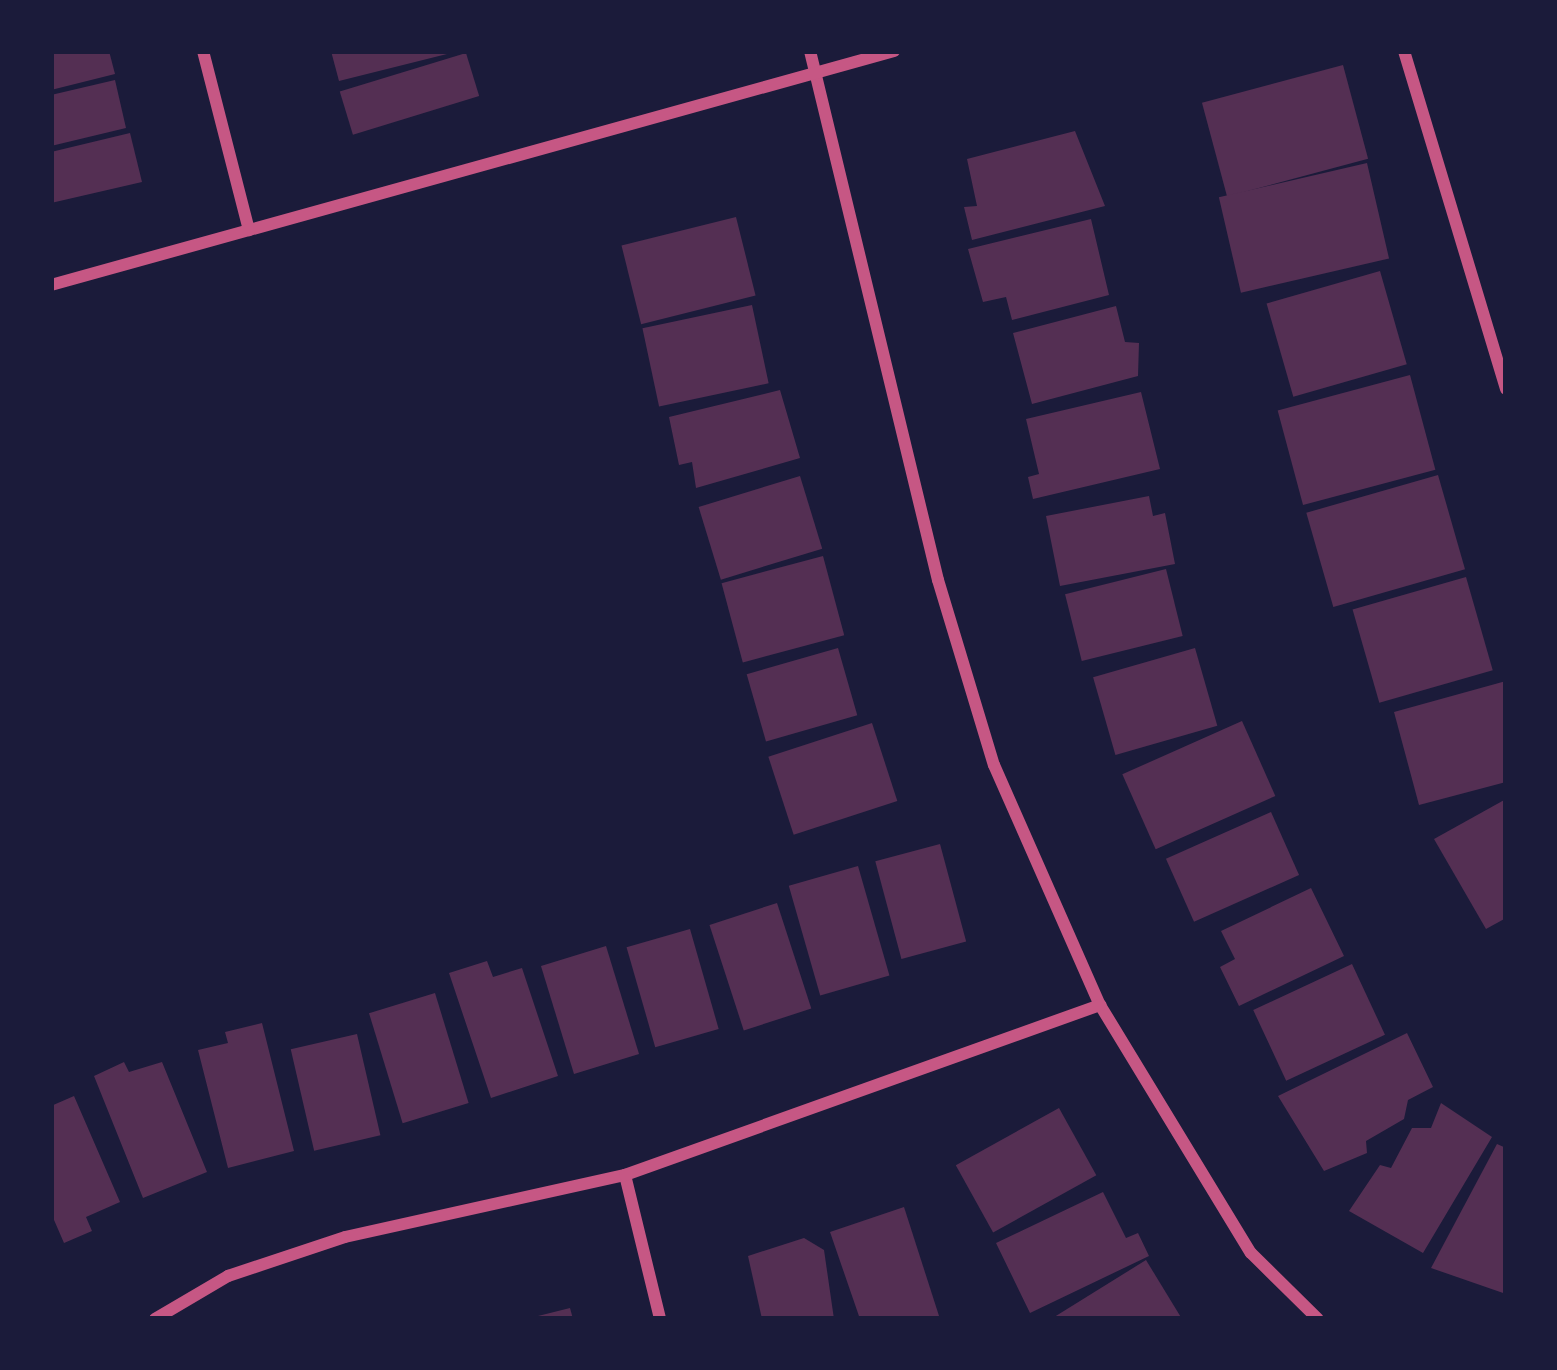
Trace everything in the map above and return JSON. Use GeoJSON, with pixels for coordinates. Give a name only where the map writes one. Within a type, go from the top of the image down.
{"type":"FeatureCollection","features":[{"type":"Feature","properties":{"kind":"street"},"geometry":{"type":"LineString","coordinates":[[203,51],[249,230]]}},
{"type":"Feature","properties":{"kind":"street"},"geometry":{"type":"LineString","coordinates":[[810,51],[938,580],[994,766],[1100,1005],[1251,1252],[1318,1319]]}},
{"type":"Feature","properties":{"kind":"street"},"geometry":{"type":"LineString","coordinates":[[51,285],[894,51]]}},
{"type":"Feature","properties":{"kind":"street"},"geometry":{"type":"LineString","coordinates":[[1405,51],[1506,389]]}},
{"type":"Feature","properties":{"kind":"street"},"geometry":{"type":"LineString","coordinates":[[155,1319],[227,1276],[345,1237],[625,1175],[1100,1005]]}},
{"type":"Feature","properties":{"kind":"street"},"geometry":{"type":"LineString","coordinates":[[625,1175],[660,1319]]}},
{"type":"Feature","properties":{"kind":"building"},"geometry":{"type":"Polygon","coordinates":[[[51,51],[109,51],[115,74],[51,90],[51,51]]]}},
{"type":"Feature","properties":{"kind":"building"},"geometry":{"type":"Polygon","coordinates":[[[331,51],[451,51],[451,53],[339,81],[331,51]]]}},
{"type":"Feature","properties":{"kind":"building"},"geometry":{"type":"Polygon","coordinates":[[[466,53],[479,96],[353,135],[340,92],[466,53]]]}},
{"type":"Feature","properties":{"kind":"building"},"geometry":{"type":"Polygon","coordinates":[[[1343,65],[1368,159],[1227,196],[1202,103],[1343,65]]]}},
{"type":"Feature","properties":{"kind":"building"},"geometry":{"type":"Polygon","coordinates":[[[115,80],[126,128],[51,146],[51,95],[115,80]]]}},
{"type":"Feature","properties":{"kind":"building"},"geometry":{"type":"Polygon","coordinates":[[[1075,131],[1105,206],[972,240],[964,207],[977,206],[967,159],[1075,131]]]}},
{"type":"Feature","properties":{"kind":"building"},"geometry":{"type":"Polygon","coordinates":[[[130,133],[142,182],[51,203],[51,152],[130,133]]]}},
{"type":"Feature","properties":{"kind":"building"},"geometry":{"type":"Polygon","coordinates":[[[1367,163],[1389,258],[1241,293],[1219,197],[1367,163]]]}},
{"type":"Feature","properties":{"kind":"building"},"geometry":{"type":"Polygon","coordinates":[[[736,217],[756,296],[641,324],[622,246],[736,217]]]}},
{"type":"Feature","properties":{"kind":"building"},"geometry":{"type":"Polygon","coordinates":[[[1091,219],[1109,295],[1012,320],[1006,297],[983,302],[968,249],[1091,219]]]}},
{"type":"Feature","properties":{"kind":"building"},"geometry":{"type":"Polygon","coordinates":[[[1380,271],[1407,364],[1293,397],[1267,304],[1380,271]]]}},
{"type":"Feature","properties":{"kind":"building"},"geometry":{"type":"Polygon","coordinates":[[[752,305],[769,383],[659,407],[642,328],[752,305]]]}},
{"type":"Feature","properties":{"kind":"building"},"geometry":{"type":"Polygon","coordinates":[[[1116,306],[1125,342],[1139,343],[1138,376],[1032,404],[1013,333],[1116,306]]]}},
{"type":"Feature","properties":{"kind":"building"},"geometry":{"type":"Polygon","coordinates":[[[1410,375],[1435,470],[1303,505],[1278,410],[1410,375]]]}},
{"type":"Feature","properties":{"kind":"building"},"geometry":{"type":"Polygon","coordinates":[[[780,390],[800,458],[696,488],[692,462],[679,465],[669,417],[780,390]]]}},
{"type":"Feature","properties":{"kind":"building"},"geometry":{"type":"Polygon","coordinates":[[[1141,392],[1160,469],[1033,499],[1028,477],[1039,474],[1026,419],[1141,392]]]}},
{"type":"Feature","properties":{"kind":"building"},"geometry":{"type":"Polygon","coordinates":[[[1438,475],[1465,569],[1333,607],[1306,513],[1438,475]]]}},
{"type":"Feature","properties":{"kind":"building"},"geometry":{"type":"Polygon","coordinates":[[[800,476],[822,549],[721,580],[699,507],[800,476]]]}},
{"type":"Feature","properties":{"kind":"building"},"geometry":{"type":"Polygon","coordinates":[[[1149,496],[1153,516],[1165,513],[1175,564],[1060,586],[1046,516],[1149,496]]]}},
{"type":"Feature","properties":{"kind":"building"},"geometry":{"type":"Polygon","coordinates":[[[823,556],[844,635],[743,662],[722,583],[823,556]]]}},
{"type":"Feature","properties":{"kind":"building"},"geometry":{"type":"Polygon","coordinates":[[[1166,569],[1183,636],[1082,661],[1065,594],[1166,569]]]}},
{"type":"Feature","properties":{"kind":"building"},"geometry":{"type":"Polygon","coordinates":[[[1466,577],[1493,670],[1379,703],[1353,610],[1466,577]]]}},
{"type":"Feature","properties":{"kind":"building"},"geometry":{"type":"Polygon","coordinates":[[[838,648],[857,715],[766,741],[747,674],[838,648]]]}},
{"type":"Feature","properties":{"kind":"building"},"geometry":{"type":"Polygon","coordinates":[[[1195,648],[1217,726],[1115,755],[1093,677],[1195,648]]]}},
{"type":"Feature","properties":{"kind":"building"},"geometry":{"type":"Polygon","coordinates":[[[1506,681],[1506,782],[1419,805],[1394,712],[1506,681]]]}},
{"type":"Feature","properties":{"kind":"building"},"geometry":{"type":"Polygon","coordinates":[[[1242,721],[1275,796],[1156,849],[1122,774],[1242,721]]]}},
{"type":"Feature","properties":{"kind":"building"},"geometry":{"type":"Polygon","coordinates":[[[872,723],[897,801],[794,835],[768,757],[872,723]]]}},
{"type":"Feature","properties":{"kind":"building"},"geometry":{"type":"Polygon","coordinates":[[[1506,799],[1506,918],[1486,929],[1434,839],[1506,799]]]}},
{"type":"Feature","properties":{"kind":"building"},"geometry":{"type":"Polygon","coordinates":[[[1271,812],[1299,875],[1194,922],[1166,859],[1271,812]]]}},
{"type":"Feature","properties":{"kind":"building"},"geometry":{"type":"Polygon","coordinates":[[[940,844],[966,942],[901,959],[875,861],[940,844]]]}},
{"type":"Feature","properties":{"kind":"building"},"geometry":{"type":"Polygon","coordinates":[[[858,866],[889,976],[820,995],[789,886],[858,866]]]}},
{"type":"Feature","properties":{"kind":"building"},"geometry":{"type":"Polygon","coordinates":[[[1311,888],[1344,956],[1239,1006],[1220,967],[1235,959],[1221,931],[1311,888]]]}},
{"type":"Feature","properties":{"kind":"building"},"geometry":{"type":"Polygon","coordinates":[[[777,903],[811,1009],[744,1031],[709,925],[777,903]]]}},
{"type":"Feature","properties":{"kind":"building"},"geometry":{"type":"Polygon","coordinates":[[[690,929],[719,1029],[655,1047],[627,947],[690,929]]]}},
{"type":"Feature","properties":{"kind":"building"},"geometry":{"type":"Polygon","coordinates":[[[606,946],[639,1054],[574,1074],[541,966],[606,946]]]}},
{"type":"Feature","properties":{"kind":"building"},"geometry":{"type":"Polygon","coordinates":[[[487,961],[493,977],[522,968],[558,1076],[491,1098],[449,973],[487,961]]]}},
{"type":"Feature","properties":{"kind":"building"},"geometry":{"type":"Polygon","coordinates":[[[1352,964],[1385,1035],[1286,1081],[1253,1010],[1352,964]]]}},
{"type":"Feature","properties":{"kind":"building"},"geometry":{"type":"Polygon","coordinates":[[[435,993],[469,1103],[403,1123],[369,1013],[435,993]]]}},
{"type":"Feature","properties":{"kind":"building"},"geometry":{"type":"Polygon","coordinates":[[[262,1023],[294,1151],[228,1168],[198,1050],[228,1043],[225,1032],[262,1023]]]}},
{"type":"Feature","properties":{"kind":"building"},"geometry":{"type":"Polygon","coordinates":[[[1407,1033],[1433,1087],[1408,1100],[1404,1119],[1366,1141],[1367,1153],[1324,1171],[1278,1096],[1407,1033]]]}},
{"type":"Feature","properties":{"kind":"building"},"geometry":{"type":"Polygon","coordinates":[[[357,1034],[380,1135],[314,1151],[291,1049],[357,1034]]]}},
{"type":"Feature","properties":{"kind":"building"},"geometry":{"type":"Polygon","coordinates":[[[124,1062],[129,1072],[162,1062],[207,1172],[143,1198],[94,1076],[124,1062]]]}},
{"type":"Feature","properties":{"kind":"building"},"geometry":{"type":"Polygon","coordinates":[[[74,1096],[120,1202],[86,1217],[92,1231],[64,1243],[51,1213],[51,1106],[74,1096]]]}},
{"type":"Feature","properties":{"kind":"building"},"geometry":{"type":"Polygon","coordinates":[[[1441,1103],[1492,1137],[1423,1253],[1349,1211],[1380,1165],[1391,1168],[1412,1128],[1431,1128],[1441,1103]]]}},
{"type":"Feature","properties":{"kind":"building"},"geometry":{"type":"Polygon","coordinates":[[[1059,1108],[1096,1175],[993,1233],[956,1165],[1059,1108]]]}},
{"type":"Feature","properties":{"kind":"building"},"geometry":{"type":"Polygon","coordinates":[[[1497,1144],[1506,1148],[1506,1294],[1431,1268],[1497,1144]]]}},
{"type":"Feature","properties":{"kind":"building"},"geometry":{"type":"Polygon","coordinates":[[[1103,1192],[1126,1238],[1138,1233],[1149,1256],[1030,1313],[996,1243],[1103,1192]]]}},
{"type":"Feature","properties":{"kind":"building"},"geometry":{"type":"Polygon","coordinates":[[[904,1207],[940,1319],[860,1319],[830,1232],[904,1207]]]}},
{"type":"Feature","properties":{"kind":"building"},"geometry":{"type":"Polygon","coordinates":[[[804,1238],[824,1250],[834,1319],[762,1319],[748,1256],[804,1238]]]}},
{"type":"Feature","properties":{"kind":"building"},"geometry":{"type":"Polygon","coordinates":[[[1146,1260],[1182,1319],[1051,1319],[1146,1260]]]}},
{"type":"Feature","properties":{"kind":"building"},"geometry":{"type":"Polygon","coordinates":[[[570,1308],[573,1319],[534,1319],[534,1317],[570,1308]]]}}]}
